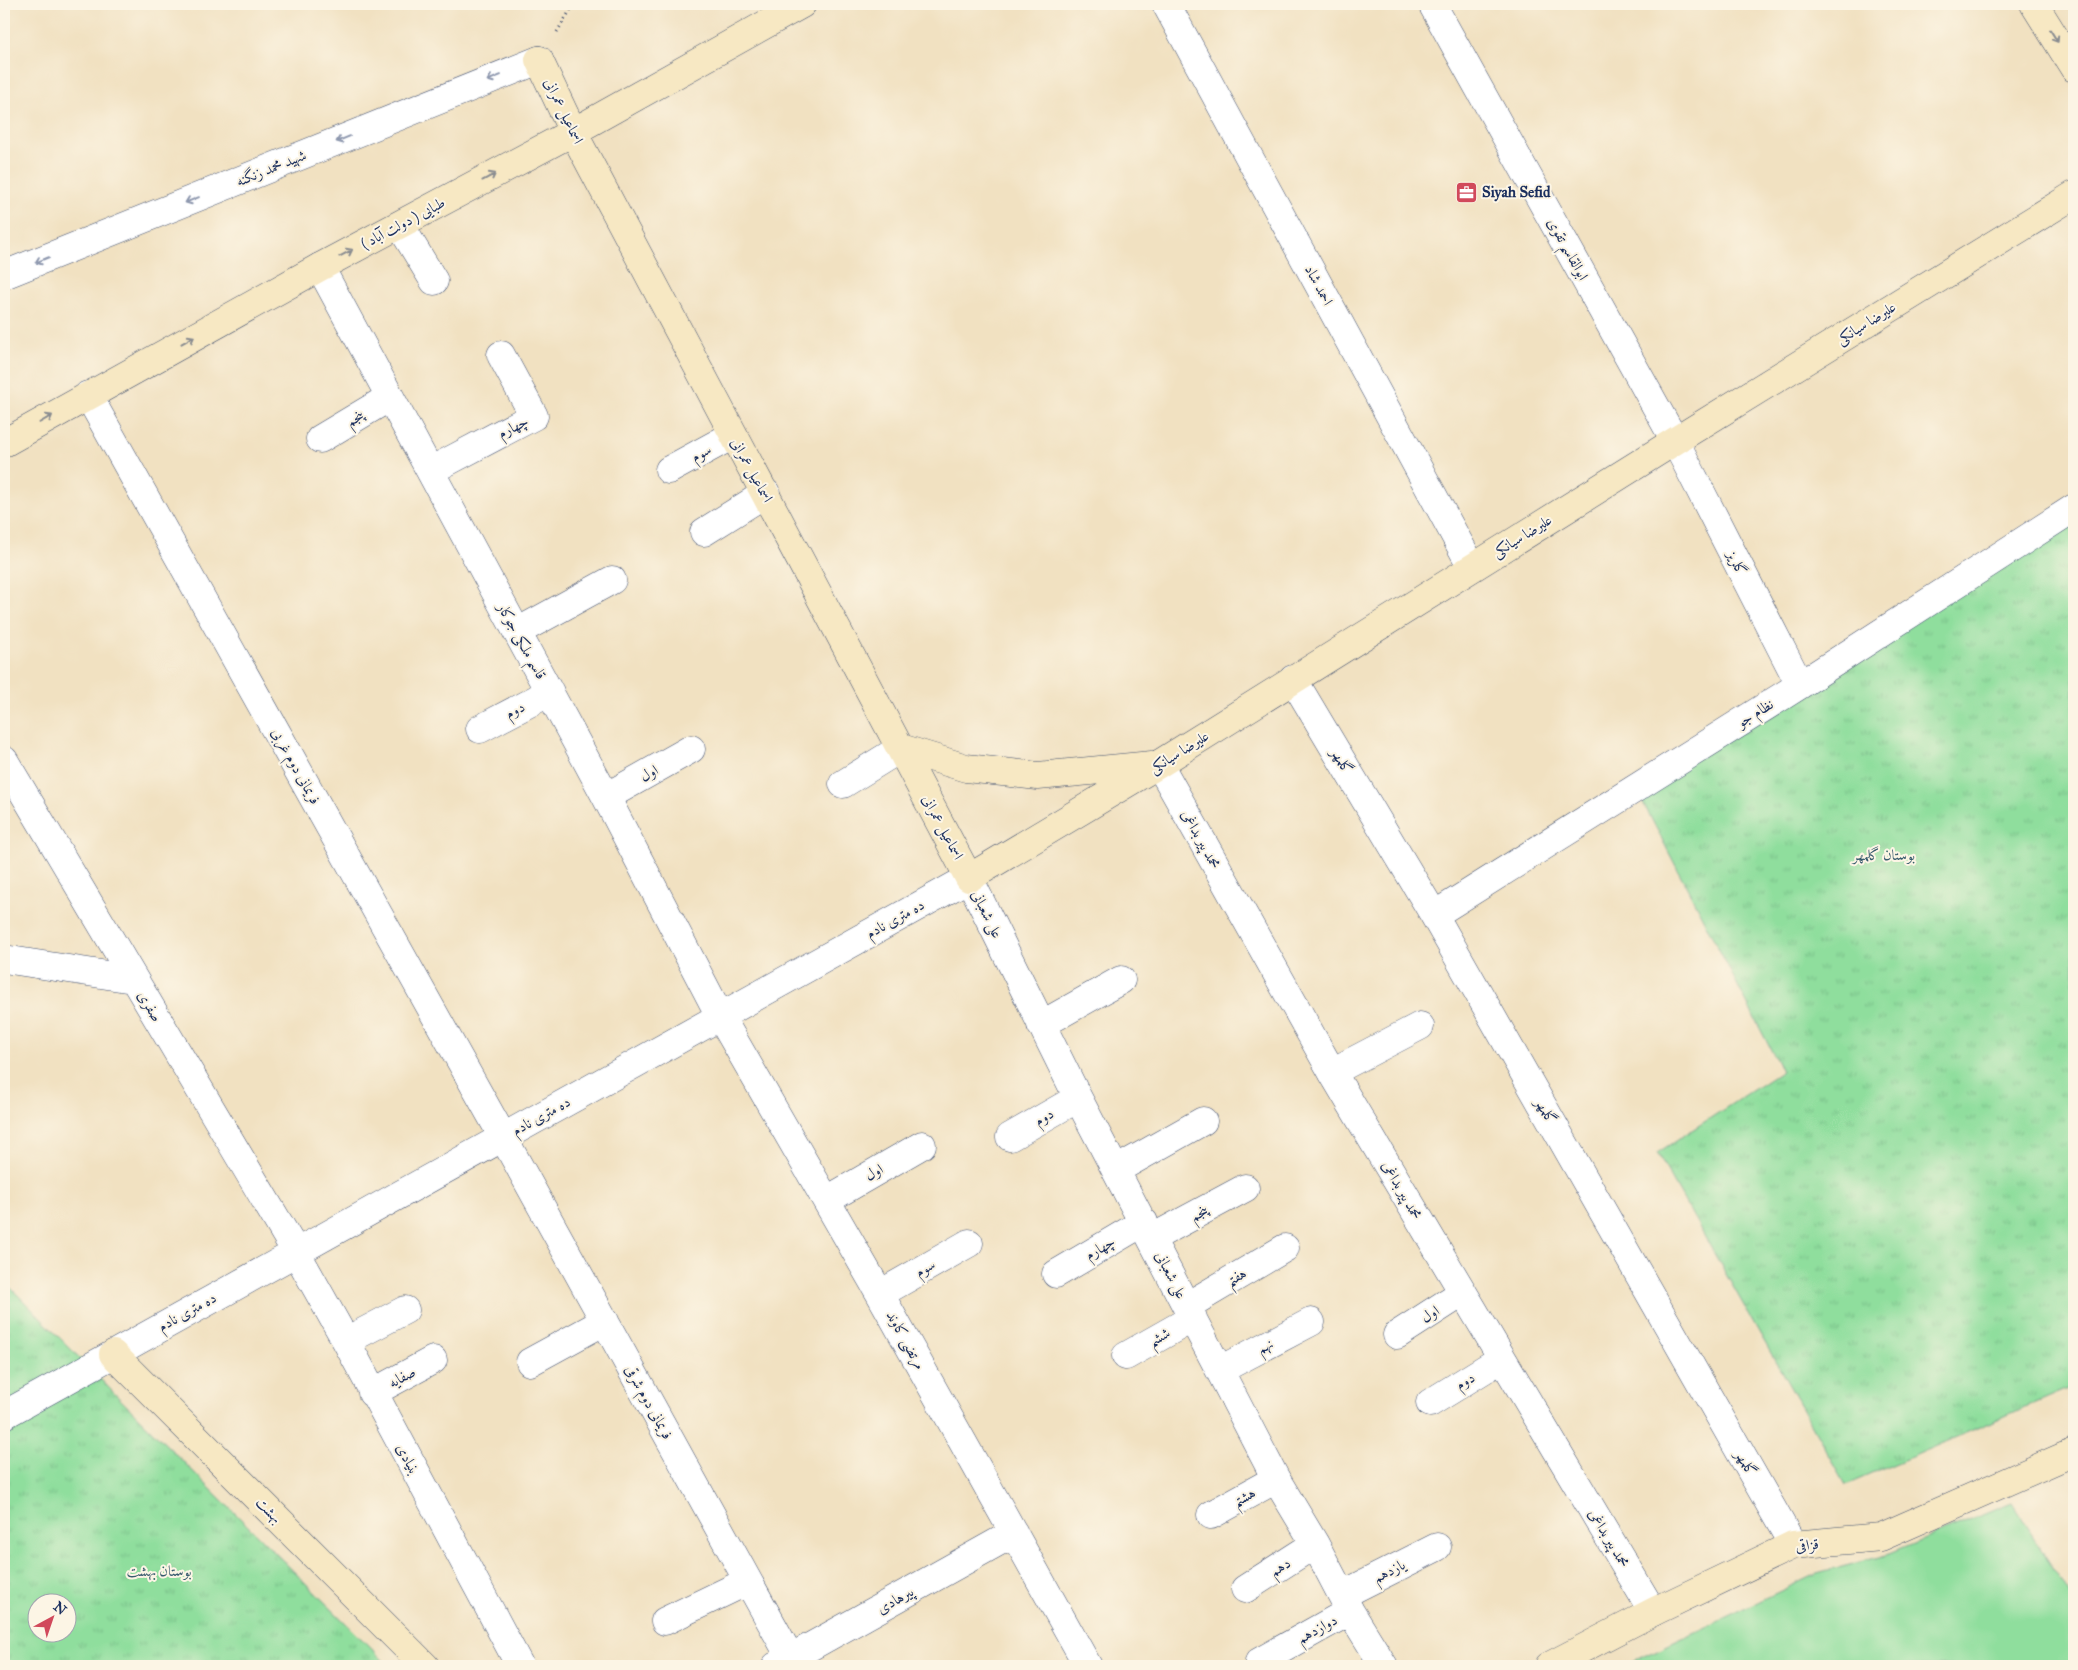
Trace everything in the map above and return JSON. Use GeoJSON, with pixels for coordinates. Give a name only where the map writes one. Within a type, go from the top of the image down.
{"type":"FeatureCollection","features":[{"type":"Feature","properties":{"kind":"street","name":"طبایی ( دولت آباد )"},"geometry":{"type":"LineString","coordinates":[[4,443],[320,267],[573,132],[802,4]]}},
{"type":"Feature","properties":{"kind":"street","name":"احمد شاد"},"geometry":{"type":"LineString","coordinates":[[1166,4],[1472,567]]}},
{"type":"Feature","properties":{"kind":"street","name":"ابوالقاسم تقوی"},"geometry":{"type":"LineString","coordinates":[[1432,4],[1675,441]]}},
{"type":"Feature","properties":{"kind":"street"},"geometry":{"type":"LineString","coordinates":[[2034,4],[2074,68]]}},
{"type":"Feature","properties":{"kind":"street","name":"اسماعیل عمرانی"},"geometry":{"type":"LineString","coordinates":[[539,60],[573,132],[969,878]]}},
{"type":"Feature","properties":{"kind":"street","name":"شهید محمد زنگنه"},"geometry":{"type":"LineString","coordinates":[[4,275],[539,60]]}},
{"type":"Feature","properties":{"kind":"street","name":"علیرضا سیانکی"},"geometry":{"type":"LineString","coordinates":[[969,878],[1159,764],[1472,567],[2074,195]]}},
{"type":"Feature","properties":{"kind":"street"},"geometry":{"type":"LineString","coordinates":[[400,225],[434,281]]}},
{"type":"Feature","properties":{"kind":"street","name":"قاسم ملکی جوکار"},"geometry":{"type":"LineString","coordinates":[[320,267],[550,692],[720,1016]]}},
{"type":"Feature","properties":{"kind":"street","name":"چهارم"},"geometry":{"type":"LineString","coordinates":[[430,471],[534,416],[501,355]]}},
{"type":"Feature","properties":{"kind":"street","name":"فریمانی دوم غربی"},"geometry":{"type":"LineString","coordinates":[[88,395],[503,1137]]}},
{"type":"Feature","properties":{"kind":"street","name":"پنجم"},"geometry":{"type":"LineString","coordinates":[[320,439],[390,397]]}},
{"type":"Feature","properties":{"kind":"street","name":"سوم"},"geometry":{"type":"LineString","coordinates":[[669,470],[733,435]]}},
{"type":"Feature","properties":{"kind":"street","name":"گلریز"},"geometry":{"type":"LineString","coordinates":[[1675,441],[1800,685]]}},
{"type":"Feature","properties":{"kind":"street"},"geometry":{"type":"LineString","coordinates":[[704,532],[766,493]]}},
{"type":"Feature","properties":{"kind":"street","name":"نظام جو"},"geometry":{"type":"LineString","coordinates":[[1434,914],[1800,685],[2074,508]]}},
{"type":"Feature","properties":{"kind":"street"},"geometry":{"type":"LineString","coordinates":[[517,632],[612,580]]}},
{"type":"Feature","properties":{"kind":"street","name":"گلمهر"},"geometry":{"type":"LineString","coordinates":[[1293,680],[1434,914],[1793,1545]]}},
{"type":"Feature","properties":{"kind":"street","name":"دوم"},"geometry":{"type":"LineString","coordinates":[[480,729],[550,692]]}},
{"type":"Feature","properties":{"kind":"street"},"geometry":{"type":"LineString","coordinates":[[843,784],[901,748],[966,768],[1038,776],[1159,764]]}},
{"type":"Feature","properties":{"kind":"street","name":"اول"},"geometry":{"type":"LineString","coordinates":[[606,797],[691,749]]}},
{"type":"Feature","properties":{"kind":"street","name":"محمد پیر بداغی"},"geometry":{"type":"LineString","coordinates":[[1159,764],[1332,1072],[1652,1612]]}},
{"type":"Feature","properties":{"kind":"street","name":"صفری"},"geometry":{"type":"LineString","coordinates":[[7,772],[296,1252]]}},
{"type":"Feature","properties":{"kind":"street","name":"ده متری نادم"},"geometry":{"type":"LineString","coordinates":[[4,1415],[969,878]]}},
{"type":"Feature","properties":{"kind":"street","name":"علی شعبانی"},"geometry":{"type":"LineString","coordinates":[[969,878],[1078,1098],[1276,1479],[1384,1666]]}},
{"type":"Feature","properties":{"kind":"street"},"geometry":{"type":"LineString","coordinates":[[4,959],[133,979]]}},
{"type":"Feature","properties":{"kind":"street"},"geometry":{"type":"LineString","coordinates":[[1041,1025],[1121,980]]}},
{"type":"Feature","properties":{"kind":"street","name":"مرتضی کاوند"},"geometry":{"type":"LineString","coordinates":[[720,1016],[827,1200],[1088,1666]]}},
{"type":"Feature","properties":{"kind":"street"},"geometry":{"type":"LineString","coordinates":[[1332,1072],[1420,1026]]}},
{"type":"Feature","properties":{"kind":"street","name":"دوم"},"geometry":{"type":"LineString","coordinates":[[1010,1137],[1078,1098]]}},
{"type":"Feature","properties":{"kind":"street"},"geometry":{"type":"LineString","coordinates":[[1116,1170],[1203,1121]]}},
{"type":"Feature","properties":{"kind":"street","name":"فریمانی دوم شرقی"},"geometry":{"type":"LineString","coordinates":[[503,1137],[748,1581],[788,1664]]}},
{"type":"Feature","properties":{"kind":"street","name":"اول"},"geometry":{"type":"LineString","coordinates":[[827,1200],[922,1145]]}},
{"type":"Feature","properties":{"kind":"street","name":"پنجم"},"geometry":{"type":"LineString","coordinates":[[1148,1230],[1245,1188]]}},
{"type":"Feature","properties":{"kind":"street","name":"چهارم"},"geometry":{"type":"LineString","coordinates":[[1056,1274],[1148,1230]]}},
{"type":"Feature","properties":{"kind":"street","name":"سوم"},"geometry":{"type":"LineString","coordinates":[[880,1294],[969,1243]]}},
{"type":"Feature","properties":{"kind":"street","name":"هفتم"},"geometry":{"type":"LineString","coordinates":[[1190,1312],[1285,1248]]}},
{"type":"Feature","properties":{"kind":"street","name":"بنیادی"},"geometry":{"type":"LineString","coordinates":[[296,1252],[346,1341],[372,1394],[520,1666]]}},
{"type":"Feature","properties":{"kind":"street","name":"اول"},"geometry":{"type":"LineString","coordinates":[[1397,1336],[1462,1293]]}},
{"type":"Feature","properties":{"kind":"street"},"geometry":{"type":"LineString","coordinates":[[346,1341],[405,1310]]}},
{"type":"Feature","properties":{"kind":"street","name":"ششم"},"geometry":{"type":"LineString","coordinates":[[1126,1356],[1190,1312]]}},
{"type":"Feature","properties":{"kind":"street"},"geometry":{"type":"LineString","coordinates":[[530,1362],[605,1321]]}},
{"type":"Feature","properties":{"kind":"street","name":"نهم"},"geometry":{"type":"LineString","coordinates":[[1220,1370],[1311,1322]]}},
{"type":"Feature","properties":{"kind":"street","name":"بهشت"},"geometry":{"type":"LineString","coordinates":[[113,1354],[425,1666]]}},
{"type":"Feature","properties":{"kind":"street","name":"دوم"},"geometry":{"type":"LineString","coordinates":[[1430,1402],[1501,1359]]}},
{"type":"Feature","properties":{"kind":"street","name":"صفایه"},"geometry":{"type":"LineString","coordinates":[[372,1394],[432,1360]]}},
{"type":"Feature","properties":{"kind":"street","name":"قزاقی"},"geometry":{"type":"LineString","coordinates":[[1549,1666],[1652,1612],[1793,1545],[1882,1537],[2074,1452]]}},
{"type":"Feature","properties":{"kind":"street","name":"هشتم"},"geometry":{"type":"LineString","coordinates":[[1211,1516],[1276,1479]]}},
{"type":"Feature","properties":{"kind":"street","name":"پیرهادی"},"geometry":{"type":"LineString","coordinates":[[788,1664],[1014,1533]]}},
{"type":"Feature","properties":{"kind":"street","name":"دهم"},"geometry":{"type":"LineString","coordinates":[[1245,1589],[1315,1544]]}},
{"type":"Feature","properties":{"kind":"street","name":"یازدهم"},"geometry":{"type":"LineString","coordinates":[[1346,1603],[1437,1547]]}},
{"type":"Feature","properties":{"kind":"street"},"geometry":{"type":"LineString","coordinates":[[665,1621],[748,1581]]}},
{"type":"Feature","properties":{"kind":"street","name":"دوازدهم"},"geometry":{"type":"LineString","coordinates":[[1259,1662],[1346,1603]]}},
{"type":"Feature","properties":{"kind":"green space","name":"بوستان گلمهر"},"geometry":{"type":"Polygon","coordinates":[[[2074,499],[2074,1386],[1846,1485],[1657,1153],[1782,1071],[1636,789],[2074,499]]]}},
{"type":"Feature","properties":{"kind":"green space","name":"بوستان بهشت"},"geometry":{"type":"Polygon","coordinates":[[[4,1281],[113,1392],[389,1666],[4,1666],[4,1281]]]}},
{"type":"Feature","properties":{"kind":"green space"},"geometry":{"type":"Polygon","coordinates":[[[2012,1503],[2074,1602],[2074,1666],[1624,1666],[1816,1574],[1890,1554],[2012,1503]]]}},
{"type":"Feature","properties":{"kind":"place","name":"Siyah Sefid"},"geometry":{"type":"Point","coordinates":[1466,192]}}]}
